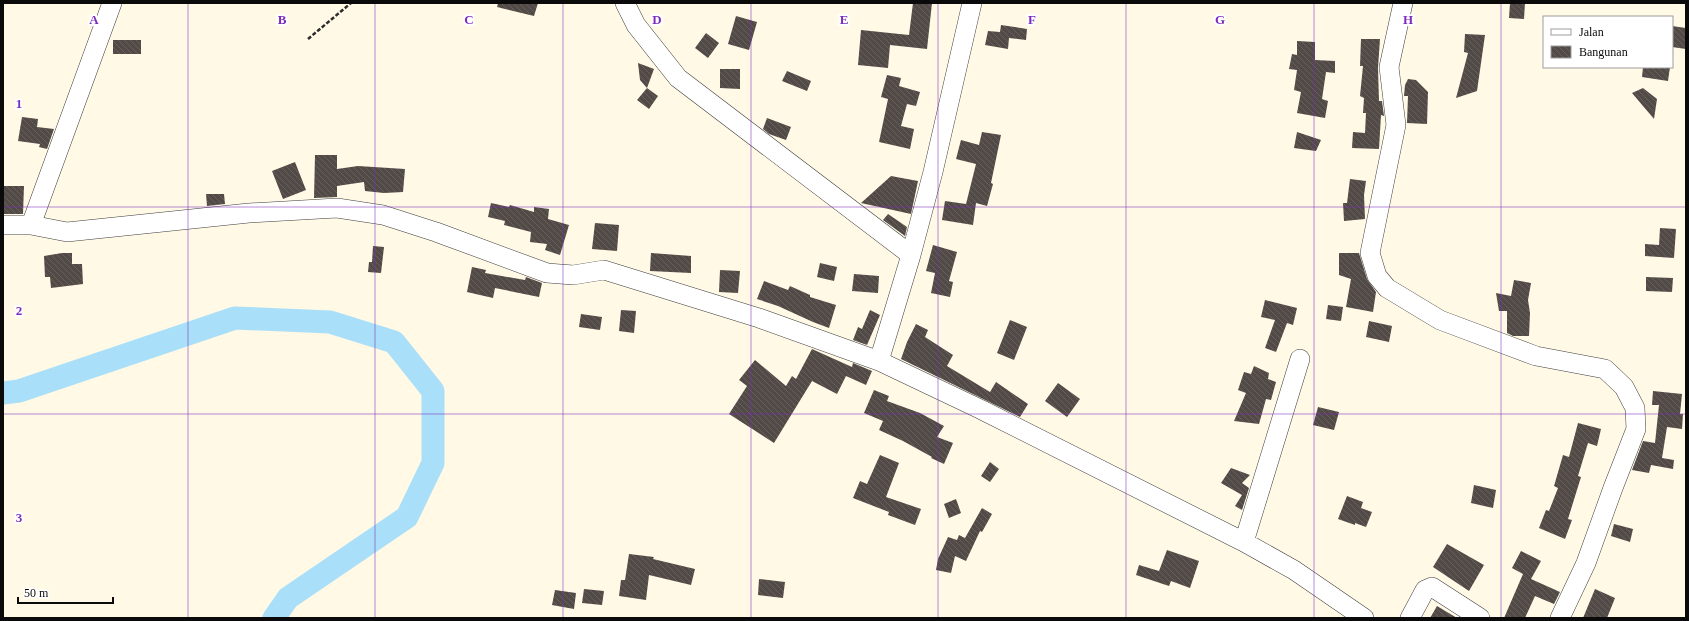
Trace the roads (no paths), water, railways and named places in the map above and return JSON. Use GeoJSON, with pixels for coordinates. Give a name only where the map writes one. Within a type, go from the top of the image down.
{"type":"FeatureCollection","features":[{"type":"Feature","properties":{"kind":"street"},"geometry":{"type":"LineString","coordinates":[[32,225],[112,3]]}},
{"type":"Feature","properties":{"kind":"street"},"geometry":{"type":"LineString","coordinates":[[625,3],[636,25],[678,78],[911,255]]}},
{"type":"Feature","properties":{"kind":"street"},"geometry":{"type":"LineString","coordinates":[[879,361],[911,255],[933,172],[972,3]]}},
{"type":"Feature","properties":{"kind":"street"},"geometry":{"type":"LineString","coordinates":[[1403,3],[1389,67],[1396,125],[1370,253],[1377,276],[1387,288],[1440,320],[1536,356],[1605,369],[1624,387],[1635,408],[1636,429],[1586,563],[1560,618]]}},
{"type":"Feature","properties":{"kind":"street"},"geometry":{"type":"LineString","coordinates":[[3,225],[32,225],[67,232],[249,213],[337,208],[383,215],[436,232],[547,273],[572,275],[604,270],[759,318],[879,361],[982,410],[1244,542],[1294,570],[1364,618]]}},
{"type":"Feature","properties":{"kind":"street"},"geometry":{"type":"LineString","coordinates":[[1244,542],[1300,359]]}},
{"type":"Feature","properties":{"kind":"street"},"geometry":{"type":"LineString","coordinates":[[1410,618],[1425,590],[1432,587],[1480,618]]}},
{"type":"Feature","properties":{"kind":"waterway"},"geometry":{"type":"LineString","coordinates":[[3,393],[19,391],[235,318],[330,322],[394,342],[433,391],[433,463],[407,517],[288,598],[274,618]]}}]}
